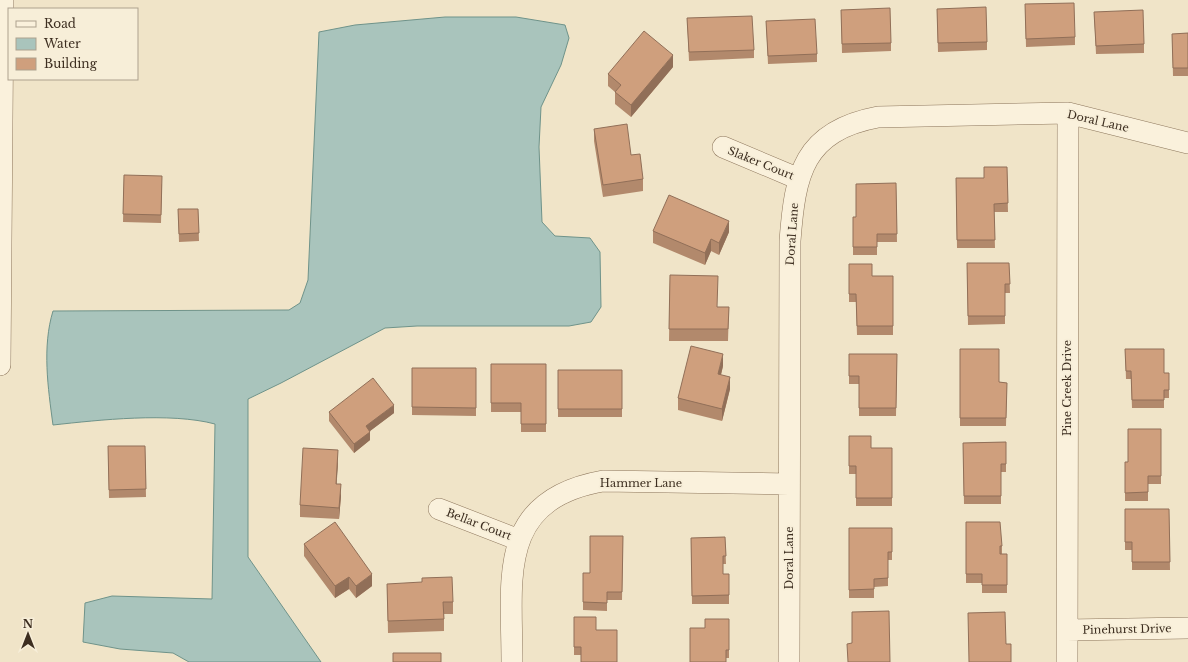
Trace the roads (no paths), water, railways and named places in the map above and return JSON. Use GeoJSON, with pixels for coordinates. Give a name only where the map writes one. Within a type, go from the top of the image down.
{"type":"FeatureCollection","features":[{"type":"Feature","properties":{"kind":"street"},"geometry":{"type":"LineString","coordinates":[[0,364],[3,0]]}},
{"type":"Feature","properties":{"kind":"street","name":"Doral Lane"},"geometry":{"type":"LineString","coordinates":[[789,662],[790,241],[792,209],[799,178],[806,162],[815,148],[837,130],[859,120],[878,117],[1068,114],[1188,143]]}},
{"type":"Feature","properties":{"kind":"street","name":"Pine Creek Drive"},"geometry":{"type":"LineString","coordinates":[[1067,662],[1068,114]]}},
{"type":"Feature","properties":{"kind":"street","name":"Slaker Court"},"geometry":{"type":"LineString","coordinates":[[723,147],[799,178]]}},
{"type":"Feature","properties":{"kind":"street","name":"Hammer Lane"},"geometry":{"type":"LineString","coordinates":[[512,662],[512,572],[519,540],[536,513],[560,493],[581,485],[603,481],[789,484]]}},
{"type":"Feature","properties":{"kind":"street","name":"Bellar Court"},"geometry":{"type":"LineString","coordinates":[[440,509],[519,540]]}},
{"type":"Feature","properties":{"kind":"street","name":"Pinehurst Drive"},"geometry":{"type":"LineString","coordinates":[[1067,630],[1188,628]]}},
{"type":"Feature","properties":{"kind":"water"},"geometry":{"type":"Polygon","coordinates":[[[445,17],[516,17],[565,25],[569,38],[561,65],[541,107],[539,147],[542,222],[555,236],[590,238],[600,252],[601,307],[591,322],[569,326],[417,326],[385,328],[248,399],[248,557],[321,662],[189,662],[173,653],[120,649],[83,642],[85,603],[112,596],[212,599],[215,424],[177,418],[134,418],[53,425],[48,382],[47,353],[53,311],[289,310],[300,303],[308,280],[319,32],[355,25],[445,17]]]}}]}
